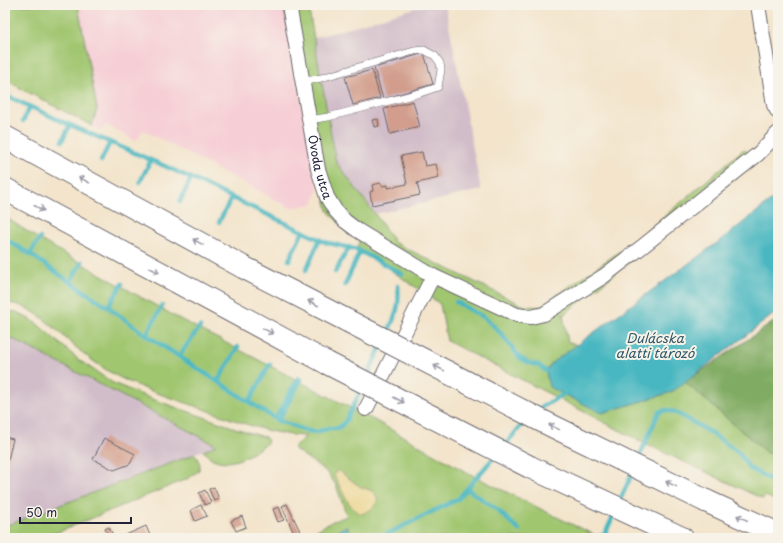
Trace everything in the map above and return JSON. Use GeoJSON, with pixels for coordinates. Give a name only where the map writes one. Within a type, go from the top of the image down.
{"type":"FeatureCollection","features":[{"type":"Feature","properties":{"kind":"highway"},"geometry":{"type":"LineString","coordinates":[[5,137],[243,267],[542,422],[778,534]]}},
{"type":"Feature","properties":{"kind":"highway"},"geometry":{"type":"LineString","coordinates":[[5,189],[327,363],[530,467],[682,538]]}},
{"type":"Feature","properties":{"kind":"highway"},"geometry":{"type":"LineString","coordinates":[[530,467],[582,504],[648,538]]}},
{"type":"Feature","properties":{"kind":"street","name":"Óvoda utca"},"geometry":{"type":"LineString","coordinates":[[289,5],[318,169],[327,197],[335,210],[357,230],[433,276],[517,314],[531,317],[544,314],[604,276],[758,154],[778,133]]}},
{"type":"Feature","properties":{"kind":"street"},"geometry":{"type":"LineString","coordinates":[[758,5],[774,105],[778,112]]}},
{"type":"Feature","properties":{"kind":"street"},"geometry":{"type":"LineString","coordinates":[[366,410],[433,276]]}},
{"type":"Feature","properties":{"kind":"lane"},"geometry":{"type":"LineString","coordinates":[[302,82],[321,78],[414,51],[424,50],[435,56],[440,63],[441,70],[438,87],[328,117],[309,120]]}},
{"type":"Feature","properties":{"kind":"shaded area"},"geometry":{"type":"Polygon","coordinates":[[[78,5],[283,5],[318,189],[313,204],[291,208],[143,130],[136,141],[106,125],[101,131],[92,126],[97,109],[78,5]]]}},
{"type":"Feature","properties":{"kind":"shaded area"},"geometry":{"type":"Polygon","coordinates":[[[425,5],[445,5],[481,190],[375,214],[336,162],[314,38],[425,5]]]}},
{"type":"Feature","properties":{"kind":"shaded area"},"geometry":{"type":"Polygon","coordinates":[[[5,335],[125,398],[217,445],[5,526],[5,335]]]}},
{"type":"Feature","properties":{"kind":"green space"},"geometry":{"type":"Polygon","coordinates":[[[5,5],[78,5],[97,109],[92,126],[5,80],[5,5]]]}},
{"type":"Feature","properties":{"kind":"green space"},"geometry":{"type":"Polygon","coordinates":[[[283,5],[308,5],[336,162],[395,243],[524,306],[540,307],[639,238],[744,149],[757,161],[563,315],[568,342],[685,382],[767,453],[778,452],[778,502],[766,496],[763,499],[646,444],[447,341],[440,304],[357,247],[360,241],[347,232],[328,211],[283,5]]]}},
{"type":"Feature","properties":{"kind":"green space"},"geometry":{"type":"Polygon","coordinates":[[[5,217],[42,241],[176,317],[374,420],[468,473],[602,538],[352,538],[347,526],[324,538],[303,538],[333,521],[347,516],[336,485],[327,472],[293,448],[306,436],[277,433],[249,425],[129,382],[108,371],[81,352],[35,313],[16,304],[5,303],[5,217]]]}},
{"type":"Feature","properties":{"kind":"green space"},"geometry":{"type":"Polygon","coordinates":[[[5,311],[17,312],[36,323],[79,360],[113,383],[152,399],[265,437],[268,441],[255,451],[234,461],[227,462],[213,459],[203,451],[216,445],[5,335],[5,311]]]}},
{"type":"Feature","properties":{"kind":"green space"},"geometry":{"type":"Polygon","coordinates":[[[778,319],[778,452],[767,453],[685,382],[778,319]]]}},
{"type":"Feature","properties":{"kind":"green space"},"geometry":{"type":"Polygon","coordinates":[[[195,454],[200,464],[199,470],[189,478],[44,538],[5,538],[5,526],[195,454]]]}},
{"type":"Feature","properties":{"kind":"sand"},"geometry":{"type":"Polygon","coordinates":[[[338,470],[358,485],[372,491],[376,495],[377,499],[372,509],[361,514],[348,502],[334,475],[338,470]]]}},
{"type":"Feature","properties":{"kind":"water","name":"Dulácska alatti tározó"},"geometry":{"type":"Polygon","coordinates":[[[778,195],[778,311],[672,392],[602,413],[549,387],[546,371],[553,362],[721,240],[778,195]]]}},
{"type":"Feature","properties":{"kind":"water"},"geometry":{"type":"Polygon","coordinates":[[[347,526],[352,538],[324,538],[347,526]]]}},
{"type":"Feature","properties":{"kind":"building"},"geometry":{"type":"Polygon","coordinates":[[[424,53],[433,84],[383,99],[374,68],[424,53]]]}},
{"type":"Feature","properties":{"kind":"building"},"geometry":{"type":"Polygon","coordinates":[[[372,70],[380,98],[353,105],[345,77],[372,70]]]}},
{"type":"Feature","properties":{"kind":"building"},"geometry":{"type":"Polygon","coordinates":[[[413,101],[420,127],[390,134],[384,109],[413,101]]]}},
{"type":"Feature","properties":{"kind":"building"},"geometry":{"type":"Polygon","coordinates":[[[378,119],[379,126],[374,127],[372,120],[378,119]]]}},
{"type":"Feature","properties":{"kind":"building"},"geometry":{"type":"Polygon","coordinates":[[[422,152],[425,166],[436,164],[439,178],[417,183],[420,195],[372,205],[370,192],[373,191],[372,185],[381,183],[382,186],[388,185],[388,188],[407,184],[401,156],[422,152]]]}},
{"type":"Feature","properties":{"kind":"building"},"geometry":{"type":"Polygon","coordinates":[[[5,437],[13,439],[8,460],[5,459],[5,437]]]}},
{"type":"Feature","properties":{"kind":"building"},"geometry":{"type":"Polygon","coordinates":[[[104,438],[135,454],[130,464],[114,470],[93,459],[104,438]]]}},
{"type":"Feature","properties":{"kind":"building"},"geometry":{"type":"Polygon","coordinates":[[[214,487],[219,499],[214,501],[209,489],[214,487]]]}},
{"type":"Feature","properties":{"kind":"building"},"geometry":{"type":"Polygon","coordinates":[[[205,490],[211,502],[205,505],[199,493],[205,490]]]}},
{"type":"Feature","properties":{"kind":"building"},"geometry":{"type":"Polygon","coordinates":[[[287,504],[300,531],[294,534],[282,506],[287,504]]]}},
{"type":"Feature","properties":{"kind":"building"},"geometry":{"type":"Polygon","coordinates":[[[201,505],[207,516],[195,521],[191,510],[201,505]]]}},
{"type":"Feature","properties":{"kind":"building"},"geometry":{"type":"Polygon","coordinates":[[[279,507],[284,520],[278,522],[273,509],[279,507]]]}},
{"type":"Feature","properties":{"kind":"building"},"geometry":{"type":"Polygon","coordinates":[[[242,516],[246,527],[236,531],[231,521],[242,516]]]}},
{"type":"Feature","properties":{"kind":"building"},"geometry":{"type":"Polygon","coordinates":[[[146,526],[151,538],[119,538],[146,526]]]}},
{"type":"Feature","properties":{"kind":"building"},"geometry":{"type":"Polygon","coordinates":[[[109,527],[114,537],[113,538],[109,538],[105,529],[109,527]]]}},
{"type":"Feature","properties":{"kind":"waterway"},"geometry":{"type":"LineString","coordinates":[[5,95],[167,167],[325,242],[358,250],[402,274]]}},
{"type":"Feature","properties":{"kind":"waterway"},"geometry":{"type":"LineString","coordinates":[[23,121],[30,107]]}},
{"type":"Feature","properties":{"kind":"waterway"},"geometry":{"type":"LineString","coordinates":[[62,141],[70,125]]}},
{"type":"Feature","properties":{"kind":"waterway"},"geometry":{"type":"LineString","coordinates":[[101,161],[110,142]]}},
{"type":"Feature","properties":{"kind":"waterway"},"geometry":{"type":"LineString","coordinates":[[140,182],[151,160]]}},
{"type":"Feature","properties":{"kind":"waterway"},"geometry":{"type":"LineString","coordinates":[[180,202],[191,178]]}},
{"type":"Feature","properties":{"kind":"waterway"},"geometry":{"type":"LineString","coordinates":[[219,222],[232,197]]}},
{"type":"Feature","properties":{"kind":"waterway"},"geometry":{"type":"LineString","coordinates":[[289,260],[303,231]]}},
{"type":"Feature","properties":{"kind":"waterway"},"geometry":{"type":"LineString","coordinates":[[30,254],[40,238]]}},
{"type":"Feature","properties":{"kind":"waterway"},"geometry":{"type":"LineString","coordinates":[[5,239],[30,254],[108,307],[146,335],[277,420],[308,431],[317,432],[329,428],[339,428],[345,422],[362,388]]}},
{"type":"Feature","properties":{"kind":"waterway"},"geometry":{"type":"LineString","coordinates":[[306,270],[320,239]]}},
{"type":"Feature","properties":{"kind":"waterway"},"geometry":{"type":"LineString","coordinates":[[335,272],[349,247]]}},
{"type":"Feature","properties":{"kind":"waterway"},"geometry":{"type":"LineString","coordinates":[[345,285],[360,251]]}},
{"type":"Feature","properties":{"kind":"waterway"},"geometry":{"type":"LineString","coordinates":[[70,282],[82,262]]}},
{"type":"Feature","properties":{"kind":"waterway"},"geometry":{"type":"LineString","coordinates":[[108,307],[122,284]]}},
{"type":"Feature","properties":{"kind":"waterway"},"geometry":{"type":"LineString","coordinates":[[387,334],[397,311],[398,286]]}},
{"type":"Feature","properties":{"kind":"waterway"},"geometry":{"type":"LineString","coordinates":[[456,302],[485,318],[499,331],[520,358],[529,363],[538,365],[546,371]]}},
{"type":"Feature","properties":{"kind":"waterway"},"geometry":{"type":"LineString","coordinates":[[146,335],[162,306]]}},
{"type":"Feature","properties":{"kind":"waterway"},"geometry":{"type":"LineString","coordinates":[[179,356],[200,327]]}},
{"type":"Feature","properties":{"kind":"waterway"},"geometry":{"type":"LineString","coordinates":[[367,377],[382,344]]}},
{"type":"Feature","properties":{"kind":"waterway"},"geometry":{"type":"LineString","coordinates":[[218,381],[238,347]]}},
{"type":"Feature","properties":{"kind":"waterway"},"geometry":{"type":"LineString","coordinates":[[249,402],[270,364]]}},
{"type":"Feature","properties":{"kind":"waterway"},"geometry":{"type":"LineString","coordinates":[[275,419],[298,378]]}},
{"type":"Feature","properties":{"kind":"waterway"},"geometry":{"type":"LineString","coordinates":[[278,421],[301,380]]}},
{"type":"Feature","properties":{"kind":"waterway"},"geometry":{"type":"LineString","coordinates":[[535,411],[569,391]]}},
{"type":"Feature","properties":{"kind":"waterway"},"geometry":{"type":"LineString","coordinates":[[637,462],[659,412],[665,410],[675,412],[711,433],[739,453],[749,468],[778,484]]}},
{"type":"Feature","properties":{"kind":"waterway"},"geometry":{"type":"LineString","coordinates":[[504,446],[526,420]]}},
{"type":"Feature","properties":{"kind":"waterway"},"geometry":{"type":"LineString","coordinates":[[379,538],[458,499],[495,456]]}},
{"type":"Feature","properties":{"kind":"waterway"},"geometry":{"type":"LineString","coordinates":[[619,502],[633,472]]}},
{"type":"Feature","properties":{"kind":"waterway"},"geometry":{"type":"LineString","coordinates":[[467,489],[495,508],[519,530]]}},
{"type":"Feature","properties":{"kind":"waterway"},"geometry":{"type":"LineString","coordinates":[[594,538],[605,534],[615,512]]}}]}
